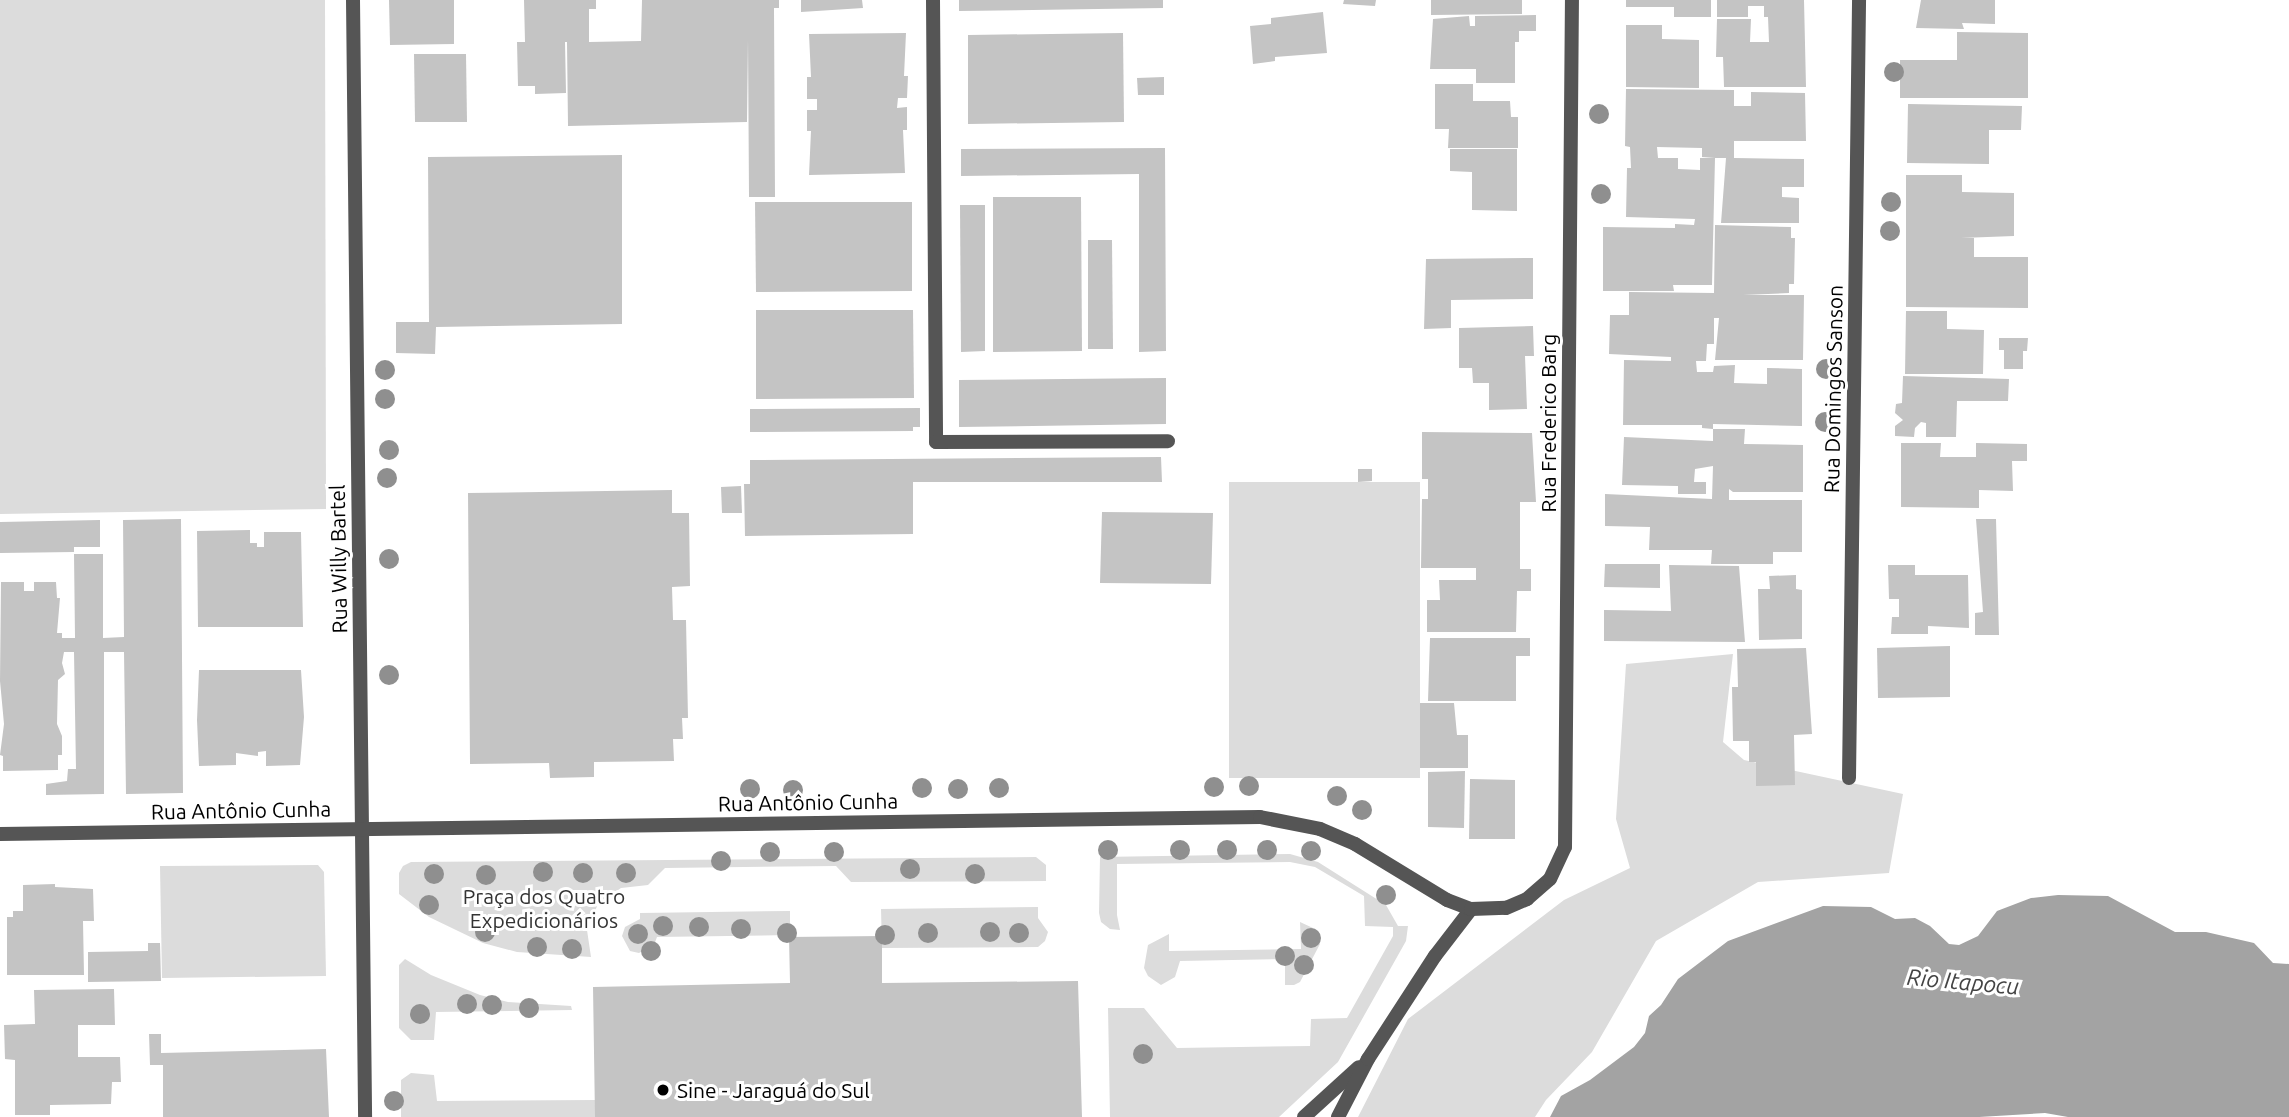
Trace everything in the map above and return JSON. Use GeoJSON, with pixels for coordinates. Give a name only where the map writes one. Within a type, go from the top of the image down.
{"type":"FeatureCollection","features":[{"type":"Feature","properties":{"kind":"street","name":"Rua Willy Bartel"},"geometry":{"type":"LineString","coordinates":[[353,0],[365,1117]]}},
{"type":"Feature","properties":{"kind":"street"},"geometry":{"type":"LineString","coordinates":[[933,0],[936,442],[1168,442]]}},
{"type":"Feature","properties":{"kind":"street","name":"Rua Frederico Barg"},"geometry":{"type":"LineString","coordinates":[[1565,847],[1572,0]]}},
{"type":"Feature","properties":{"kind":"street","name":"Rua Domingos Sanson"},"geometry":{"type":"LineString","coordinates":[[1850,778],[1859,0]]}},
{"type":"Feature","properties":{"kind":"street","name":"Rua Antônio Cunha"},"geometry":{"type":"LineString","coordinates":[[0,834],[1260,817],[1320,829],[1354,844],[1447,900],[1471,909],[1506,908],[1527,899],[1550,878],[1565,847]]}},
{"type":"Feature","properties":{"kind":"street"},"geometry":{"type":"LineString","coordinates":[[1338,1117],[1367,1059],[1435,956],[1471,909]]}},
{"type":"Feature","properties":{"kind":"street"},"geometry":{"type":"LineString","coordinates":[[1304,1117],[1367,1059]]}},
{"type":"Feature","properties":{"kind":"green space"},"geometry":{"type":"Polygon","coordinates":[[[0,0],[325,0],[326,509],[0,514],[0,0]]]}},
{"type":"Feature","properties":{"kind":"green space"},"geometry":{"type":"Polygon","coordinates":[[[1229,482],[1420,482],[1420,778],[1229,778],[1229,482]]]}},
{"type":"Feature","properties":{"kind":"green space"},"geometry":{"type":"Polygon","coordinates":[[[1733,654],[1723,742],[1744,760],[1903,794],[1889,873],[1758,882],[1656,941],[1592,1052],[1546,1100],[1535,1117],[1358,1117],[1408,1019],[1564,900],[1630,868],[1616,819],[1626,664],[1733,654]]]}},
{"type":"Feature","properties":{"kind":"green space"},"geometry":{"type":"Polygon","coordinates":[[[1290,854],[1318,862],[1386,905],[1398,926],[1408,926],[1406,941],[1338,1062],[1279,1117],[1110,1117],[1108,1008],[1144,1008],[1177,1048],[1310,1046],[1311,1019],[1347,1018],[1393,936],[1393,927],[1365,926],[1364,896],[1315,867],[1290,862],[1117,864],[1117,915],[1120,930],[1110,929],[1101,922],[1099,913],[1100,857],[1290,854]]]}},
{"type":"Feature","properties":{"kind":"green space","name":"Praça dos Quatro Expedicionários"},"geometry":{"type":"Polygon","coordinates":[[[1036,857],[1046,865],[1046,881],[851,882],[836,866],[665,868],[648,885],[621,888],[598,904],[587,930],[591,957],[517,952],[483,943],[429,917],[399,894],[399,873],[403,866],[411,862],[1036,857]]]}},
{"type":"Feature","properties":{"kind":"green space"},"geometry":{"type":"Polygon","coordinates":[[[318,865],[324,872],[326,976],[162,978],[160,866],[318,865]]]}},
{"type":"Feature","properties":{"kind":"green space"},"geometry":{"type":"Polygon","coordinates":[[[1038,907],[1038,918],[1048,932],[1045,941],[1038,947],[882,948],[881,909],[1038,907]]]}},
{"type":"Feature","properties":{"kind":"green space"},"geometry":{"type":"Polygon","coordinates":[[[790,911],[790,935],[657,937],[654,945],[639,953],[630,951],[622,936],[625,927],[640,919],[640,913],[790,911]]]}},
{"type":"Feature","properties":{"kind":"green space"},"geometry":{"type":"Polygon","coordinates":[[[1300,922],[1313,928],[1320,944],[1300,982],[1294,985],[1285,985],[1285,959],[1180,961],[1175,977],[1161,985],[1148,976],[1144,968],[1148,945],[1169,934],[1169,951],[1301,949],[1300,922]]]}},
{"type":"Feature","properties":{"kind":"green space"},"geometry":{"type":"Polygon","coordinates":[[[405,959],[431,975],[480,995],[508,1002],[571,1006],[572,1010],[436,1012],[434,1040],[411,1040],[399,1028],[399,965],[405,959]]]}},
{"type":"Feature","properties":{"kind":"green space"},"geometry":{"type":"Polygon","coordinates":[[[411,1073],[434,1075],[437,1101],[596,1100],[597,1117],[401,1117],[401,1080],[411,1073]]]}},
{"type":"Feature","properties":{"kind":"water","name":"Rio Itapocu"},"geometry":{"type":"Polygon","coordinates":[[[2058,895],[2108,896],[2175,932],[2206,932],[2254,943],[2273,963],[2289,964],[2289,1117],[2068,1117],[2045,1113],[1979,1117],[1550,1117],[1561,1096],[1590,1080],[1634,1047],[1645,1033],[1649,1016],[1661,1005],[1678,979],[1728,941],[1823,906],[1871,907],[1895,919],[1915,918],[1930,926],[1949,944],[1959,945],[1978,936],[1997,911],[2031,898],[2058,895]]]}},
{"type":"Feature","properties":{"kind":"building"},"geometry":{"type":"Polygon","coordinates":[[[389,0],[454,0],[454,44],[390,45],[389,0]]]}},
{"type":"Feature","properties":{"kind":"building"},"geometry":{"type":"Polygon","coordinates":[[[524,0],[596,0],[596,9],[589,9],[589,42],[641,41],[642,0],[779,0],[779,8],[774,8],[775,197],[749,197],[748,39],[747,122],[568,126],[567,42],[566,93],[535,94],[535,86],[518,86],[517,42],[525,42],[524,0]]]}},
{"type":"Feature","properties":{"kind":"building"},"geometry":{"type":"Polygon","coordinates":[[[801,0],[862,0],[863,8],[801,12],[801,0]]]}},
{"type":"Feature","properties":{"kind":"building"},"geometry":{"type":"Polygon","coordinates":[[[959,0],[1163,0],[1163,8],[959,11],[959,0]]]}},
{"type":"Feature","properties":{"kind":"building"},"geometry":{"type":"Polygon","coordinates":[[[1344,0],[1376,0],[1375,6],[1343,4],[1344,0]]]}},
{"type":"Feature","properties":{"kind":"building"},"geometry":{"type":"Polygon","coordinates":[[[1431,0],[1522,0],[1522,14],[1431,15],[1431,0]]]}},
{"type":"Feature","properties":{"kind":"building"},"geometry":{"type":"Polygon","coordinates":[[[1626,0],[1711,0],[1711,17],[1674,17],[1674,7],[1626,7],[1626,0]]]}},
{"type":"Feature","properties":{"kind":"building"},"geometry":{"type":"Polygon","coordinates":[[[1717,0],[1804,0],[1806,87],[1724,87],[1723,57],[1716,57],[1717,19],[1751,19],[1750,42],[1769,42],[1768,17],[1764,17],[1764,6],[1748,6],[1748,17],[1717,17],[1717,0]]]}},
{"type":"Feature","properties":{"kind":"building"},"geometry":{"type":"Polygon","coordinates":[[[1921,0],[1995,0],[1995,24],[1962,23],[1964,29],[1916,28],[1921,0]]]}},
{"type":"Feature","properties":{"kind":"building"},"geometry":{"type":"Polygon","coordinates":[[[1323,12],[1327,53],[1275,57],[1275,61],[1253,64],[1250,26],[1271,24],[1271,18],[1323,12]]]}},
{"type":"Feature","properties":{"kind":"building"},"geometry":{"type":"Polygon","coordinates":[[[1536,15],[1536,31],[1519,31],[1519,42],[1515,42],[1515,83],[1476,83],[1476,69],[1430,69],[1433,19],[1469,16],[1470,26],[1475,26],[1475,16],[1536,15]]]}},
{"type":"Feature","properties":{"kind":"building"},"geometry":{"type":"Polygon","coordinates":[[[1626,25],[1662,25],[1662,39],[1699,40],[1699,88],[1626,87],[1626,25]]]}},
{"type":"Feature","properties":{"kind":"building"},"geometry":{"type":"Polygon","coordinates":[[[1957,32],[2028,33],[2028,98],[1900,98],[1900,60],[1957,60],[1957,32]]]}},
{"type":"Feature","properties":{"kind":"building"},"geometry":{"type":"Polygon","coordinates":[[[906,33],[904,76],[908,76],[907,98],[898,98],[897,108],[907,107],[907,130],[903,130],[905,173],[809,175],[811,131],[807,131],[807,110],[817,110],[817,99],[807,99],[807,77],[811,77],[809,34],[906,33]]]}},
{"type":"Feature","properties":{"kind":"building"},"geometry":{"type":"Polygon","coordinates":[[[1123,33],[1124,122],[968,124],[968,35],[1123,33]]]}},
{"type":"Feature","properties":{"kind":"building"},"geometry":{"type":"Polygon","coordinates":[[[414,54],[466,54],[467,122],[415,122],[414,54]]]}},
{"type":"Feature","properties":{"kind":"building"},"geometry":{"type":"Polygon","coordinates":[[[1164,77],[1164,95],[1138,95],[1137,78],[1164,77]]]}},
{"type":"Feature","properties":{"kind":"building"},"geometry":{"type":"Polygon","coordinates":[[[1435,84],[1473,84],[1473,101],[1510,101],[1511,117],[1518,117],[1518,148],[1448,148],[1449,129],[1435,129],[1435,84]]]}},
{"type":"Feature","properties":{"kind":"building"},"geometry":{"type":"Polygon","coordinates":[[[1626,89],[1734,90],[1734,106],[1751,106],[1751,92],[1805,93],[1806,141],[1734,141],[1734,158],[1804,159],[1804,187],[1782,187],[1782,197],[1799,198],[1799,223],[1721,223],[1726,158],[1715,158],[1712,285],[1673,285],[1674,291],[1603,291],[1603,227],[1675,228],[1675,224],[1694,225],[1695,219],[1626,217],[1627,168],[1631,168],[1630,147],[1625,146],[1626,89]],[[1657,147],[1658,158],[1678,158],[1678,169],[1700,170],[1700,158],[1715,158],[1702,157],[1702,148],[1657,147]]]}},
{"type":"Feature","properties":{"kind":"building"},"geometry":{"type":"Polygon","coordinates":[[[1908,104],[2022,106],[2021,130],[1989,130],[1989,164],[1907,163],[1908,104]]]}},
{"type":"Feature","properties":{"kind":"building"},"geometry":{"type":"Polygon","coordinates":[[[1165,148],[1166,351],[1139,352],[1139,174],[961,176],[961,149],[1165,148]]]}},
{"type":"Feature","properties":{"kind":"building"},"geometry":{"type":"Polygon","coordinates":[[[1450,149],[1517,149],[1517,211],[1472,210],[1472,172],[1450,171],[1450,149]]]}},
{"type":"Feature","properties":{"kind":"building"},"geometry":{"type":"Polygon","coordinates":[[[622,155],[622,324],[436,327],[435,354],[396,353],[396,322],[429,322],[428,157],[622,155]]]}},
{"type":"Feature","properties":{"kind":"building"},"geometry":{"type":"Polygon","coordinates":[[[1906,175],[1962,175],[1962,192],[2014,193],[2014,236],[1961,238],[1974,238],[1974,257],[2028,257],[2028,308],[1906,307],[1906,175]]]}},
{"type":"Feature","properties":{"kind":"building"},"geometry":{"type":"Polygon","coordinates":[[[993,197],[1081,197],[1082,351],[993,352],[993,197]]]}},
{"type":"Feature","properties":{"kind":"building"},"geometry":{"type":"Polygon","coordinates":[[[755,202],[912,202],[912,291],[756,292],[755,202]]]}},
{"type":"Feature","properties":{"kind":"building"},"geometry":{"type":"Polygon","coordinates":[[[960,205],[985,205],[985,351],[961,352],[960,205]]]}},
{"type":"Feature","properties":{"kind":"building"},"geometry":{"type":"Polygon","coordinates":[[[1715,225],[1791,227],[1791,238],[1795,238],[1794,284],[1789,284],[1789,293],[1743,295],[1804,295],[1803,360],[1715,360],[1719,318],[1714,318],[1714,344],[1707,344],[1706,361],[1696,361],[1697,372],[1713,372],[1714,366],[1735,365],[1734,383],[1767,384],[1767,368],[1802,369],[1802,426],[1713,424],[1713,429],[1702,428],[1702,425],[1623,425],[1624,360],[1671,361],[1671,357],[1609,354],[1610,315],[1629,315],[1629,292],[1714,293],[1715,225]]]}},
{"type":"Feature","properties":{"kind":"building"},"geometry":{"type":"Polygon","coordinates":[[[1088,240],[1112,240],[1113,349],[1088,349],[1088,240]]]}},
{"type":"Feature","properties":{"kind":"building"},"geometry":{"type":"Polygon","coordinates":[[[1533,258],[1533,299],[1451,300],[1451,328],[1424,329],[1426,259],[1533,258]]]}},
{"type":"Feature","properties":{"kind":"building"},"geometry":{"type":"Polygon","coordinates":[[[756,310],[913,310],[914,398],[756,399],[756,310]]]}},
{"type":"Feature","properties":{"kind":"building"},"geometry":{"type":"Polygon","coordinates":[[[1906,311],[1947,311],[1947,329],[1984,330],[1983,374],[1905,374],[1906,311]]]}},
{"type":"Feature","properties":{"kind":"building"},"geometry":{"type":"Polygon","coordinates":[[[1533,326],[1534,356],[1525,356],[1527,409],[1489,410],[1489,383],[1473,383],[1472,368],[1459,368],[1459,328],[1533,326]]]}},
{"type":"Feature","properties":{"kind":"building"},"geometry":{"type":"Polygon","coordinates":[[[1999,338],[2028,338],[2027,351],[2023,351],[2023,369],[2004,369],[2004,350],[1999,350],[1999,338]]]}},
{"type":"Feature","properties":{"kind":"building"},"geometry":{"type":"Polygon","coordinates":[[[1903,376],[2009,379],[2008,401],[1957,401],[1956,437],[1926,437],[1926,423],[1921,422],[1915,428],[1914,437],[1895,436],[1895,426],[1903,420],[1895,413],[1896,404],[1902,403],[1903,376]]]}},
{"type":"Feature","properties":{"kind":"building"},"geometry":{"type":"Polygon","coordinates":[[[1166,378],[1166,424],[959,427],[959,380],[1166,378]]]}},
{"type":"Feature","properties":{"kind":"building"},"geometry":{"type":"Polygon","coordinates":[[[920,408],[920,427],[913,427],[913,431],[750,432],[750,409],[920,408]]]}},
{"type":"Feature","properties":{"kind":"building"},"geometry":{"type":"Polygon","coordinates":[[[1713,429],[1745,429],[1744,444],[1803,445],[1803,492],[1733,492],[1729,489],[1729,500],[1802,500],[1802,552],[1773,552],[1773,564],[1711,564],[1712,550],[1649,550],[1650,527],[1605,526],[1605,494],[1712,499],[1713,466],[1695,469],[1694,482],[1706,482],[1706,494],[1678,494],[1678,486],[1622,485],[1624,437],[1713,441],[1713,429]]]}},
{"type":"Feature","properties":{"kind":"building"},"geometry":{"type":"Polygon","coordinates":[[[1422,432],[1532,433],[1536,502],[1520,502],[1520,569],[1531,569],[1531,591],[1517,591],[1516,632],[1427,632],[1427,600],[1440,600],[1439,580],[1476,580],[1476,568],[1421,568],[1422,499],[1428,499],[1428,479],[1422,479],[1422,432]]]}},
{"type":"Feature","properties":{"kind":"building"},"geometry":{"type":"Polygon","coordinates":[[[1901,443],[1941,443],[1940,457],[1976,457],[1976,443],[2027,444],[2027,461],[2012,461],[2013,491],[1979,490],[1979,508],[1901,507],[1901,443]]]}},
{"type":"Feature","properties":{"kind":"building"},"geometry":{"type":"Polygon","coordinates":[[[1161,457],[1162,482],[913,482],[913,534],[745,536],[744,484],[750,484],[750,460],[1161,457]]]}},
{"type":"Feature","properties":{"kind":"building"},"geometry":{"type":"Polygon","coordinates":[[[1358,469],[1372,469],[1372,481],[1358,482],[1358,469]]]}},
{"type":"Feature","properties":{"kind":"building"},"geometry":{"type":"Polygon","coordinates":[[[741,486],[742,513],[722,513],[721,487],[741,486]]]}},
{"type":"Feature","properties":{"kind":"building"},"geometry":{"type":"Polygon","coordinates":[[[672,490],[672,513],[689,513],[690,586],[672,587],[673,620],[686,620],[688,718],[682,718],[683,739],[673,739],[674,761],[594,762],[594,777],[550,778],[549,763],[470,764],[468,493],[672,490]]]}},
{"type":"Feature","properties":{"kind":"building"},"geometry":{"type":"Polygon","coordinates":[[[1102,512],[1213,513],[1211,584],[1100,583],[1102,512]]]}},
{"type":"Feature","properties":{"kind":"building"},"geometry":{"type":"Polygon","coordinates":[[[181,519],[183,793],[126,794],[124,652],[104,652],[104,794],[46,795],[46,784],[67,781],[68,769],[76,769],[74,652],[64,652],[62,663],[65,674],[58,680],[57,724],[62,736],[62,755],[58,755],[58,770],[3,771],[3,756],[0,755],[4,724],[0,681],[1,582],[24,582],[24,591],[34,591],[34,582],[56,582],[57,598],[60,598],[57,633],[62,633],[62,638],[75,638],[74,554],[103,554],[103,638],[124,637],[123,520],[181,519]]]}},
{"type":"Feature","properties":{"kind":"building"},"geometry":{"type":"Polygon","coordinates":[[[1976,519],[1996,519],[1999,635],[1975,635],[1975,613],[1983,612],[1976,519]]]}},
{"type":"Feature","properties":{"kind":"building"},"geometry":{"type":"Polygon","coordinates":[[[100,520],[100,547],[74,547],[74,552],[0,553],[0,522],[100,520]]]}},
{"type":"Feature","properties":{"kind":"building"},"geometry":{"type":"Polygon","coordinates":[[[250,530],[250,543],[257,543],[257,547],[264,547],[264,532],[301,532],[303,627],[198,627],[197,531],[250,530]]]}},
{"type":"Feature","properties":{"kind":"building"},"geometry":{"type":"Polygon","coordinates":[[[1605,564],[1660,564],[1660,588],[1604,587],[1605,564]]]}},
{"type":"Feature","properties":{"kind":"building"},"geometry":{"type":"Polygon","coordinates":[[[1669,565],[1739,566],[1745,642],[1604,641],[1604,610],[1671,611],[1669,565]]]}},
{"type":"Feature","properties":{"kind":"building"},"geometry":{"type":"Polygon","coordinates":[[[1888,565],[1915,565],[1915,575],[1968,575],[1969,628],[1928,626],[1928,634],[1891,634],[1892,617],[1899,617],[1899,599],[1889,599],[1888,565]]]}},
{"type":"Feature","properties":{"kind":"building"},"geometry":{"type":"Polygon","coordinates":[[[1796,575],[1796,589],[1802,590],[1802,639],[1759,640],[1758,589],[1770,589],[1769,576],[1796,575]]]}},
{"type":"Feature","properties":{"kind":"building"},"geometry":{"type":"Polygon","coordinates":[[[1430,638],[1530,638],[1530,656],[1516,656],[1516,701],[1428,701],[1430,638]]]}},
{"type":"Feature","properties":{"kind":"building"},"geometry":{"type":"Polygon","coordinates":[[[1950,646],[1950,697],[1878,698],[1877,648],[1950,646]]]}},
{"type":"Feature","properties":{"kind":"building"},"geometry":{"type":"Polygon","coordinates":[[[1806,648],[1812,734],[1794,735],[1795,785],[1756,786],[1756,762],[1749,762],[1749,741],[1733,741],[1732,687],[1738,687],[1737,649],[1806,648]]]}},
{"type":"Feature","properties":{"kind":"building"},"geometry":{"type":"Polygon","coordinates":[[[199,670],[301,670],[304,717],[300,765],[266,766],[266,751],[258,752],[258,756],[236,753],[236,765],[199,766],[199,670]]]}},
{"type":"Feature","properties":{"kind":"building"},"geometry":{"type":"Polygon","coordinates":[[[1420,703],[1454,703],[1457,735],[1468,735],[1468,768],[1420,768],[1420,703]]]}},
{"type":"Feature","properties":{"kind":"building"},"geometry":{"type":"Polygon","coordinates":[[[1465,771],[1464,828],[1428,827],[1428,772],[1465,771]]]}},
{"type":"Feature","properties":{"kind":"building"},"geometry":{"type":"Polygon","coordinates":[[[1470,779],[1515,780],[1515,839],[1469,839],[1470,779]]]}},
{"type":"Feature","properties":{"kind":"building"},"geometry":{"type":"Polygon","coordinates":[[[55,884],[55,887],[93,889],[94,921],[83,921],[84,975],[7,975],[7,917],[13,917],[13,911],[23,911],[23,885],[55,884]]]}},
{"type":"Feature","properties":{"kind":"building"},"geometry":{"type":"Polygon","coordinates":[[[882,936],[882,983],[1078,981],[1082,1117],[595,1117],[593,987],[790,983],[789,937],[882,936]]]}},
{"type":"Feature","properties":{"kind":"building"},"geometry":{"type":"Polygon","coordinates":[[[148,943],[160,943],[161,981],[88,982],[88,952],[148,951],[148,943]]]}},
{"type":"Feature","properties":{"kind":"building"},"geometry":{"type":"Polygon","coordinates":[[[114,989],[115,1025],[78,1025],[78,1057],[120,1057],[121,1082],[112,1082],[111,1104],[50,1105],[50,1115],[15,1115],[15,1060],[5,1059],[4,1025],[35,1024],[34,990],[114,989]]]}},
{"type":"Feature","properties":{"kind":"building"},"geometry":{"type":"Polygon","coordinates":[[[149,1034],[161,1034],[161,1053],[326,1049],[329,1117],[163,1117],[163,1065],[150,1065],[149,1034]]]}},
{"type":"Feature","properties":{"kind":"place","name":"Sine - Jaraguá do Sul"},"geometry":{"type":"Point","coordinates":[663,1090]}}]}
